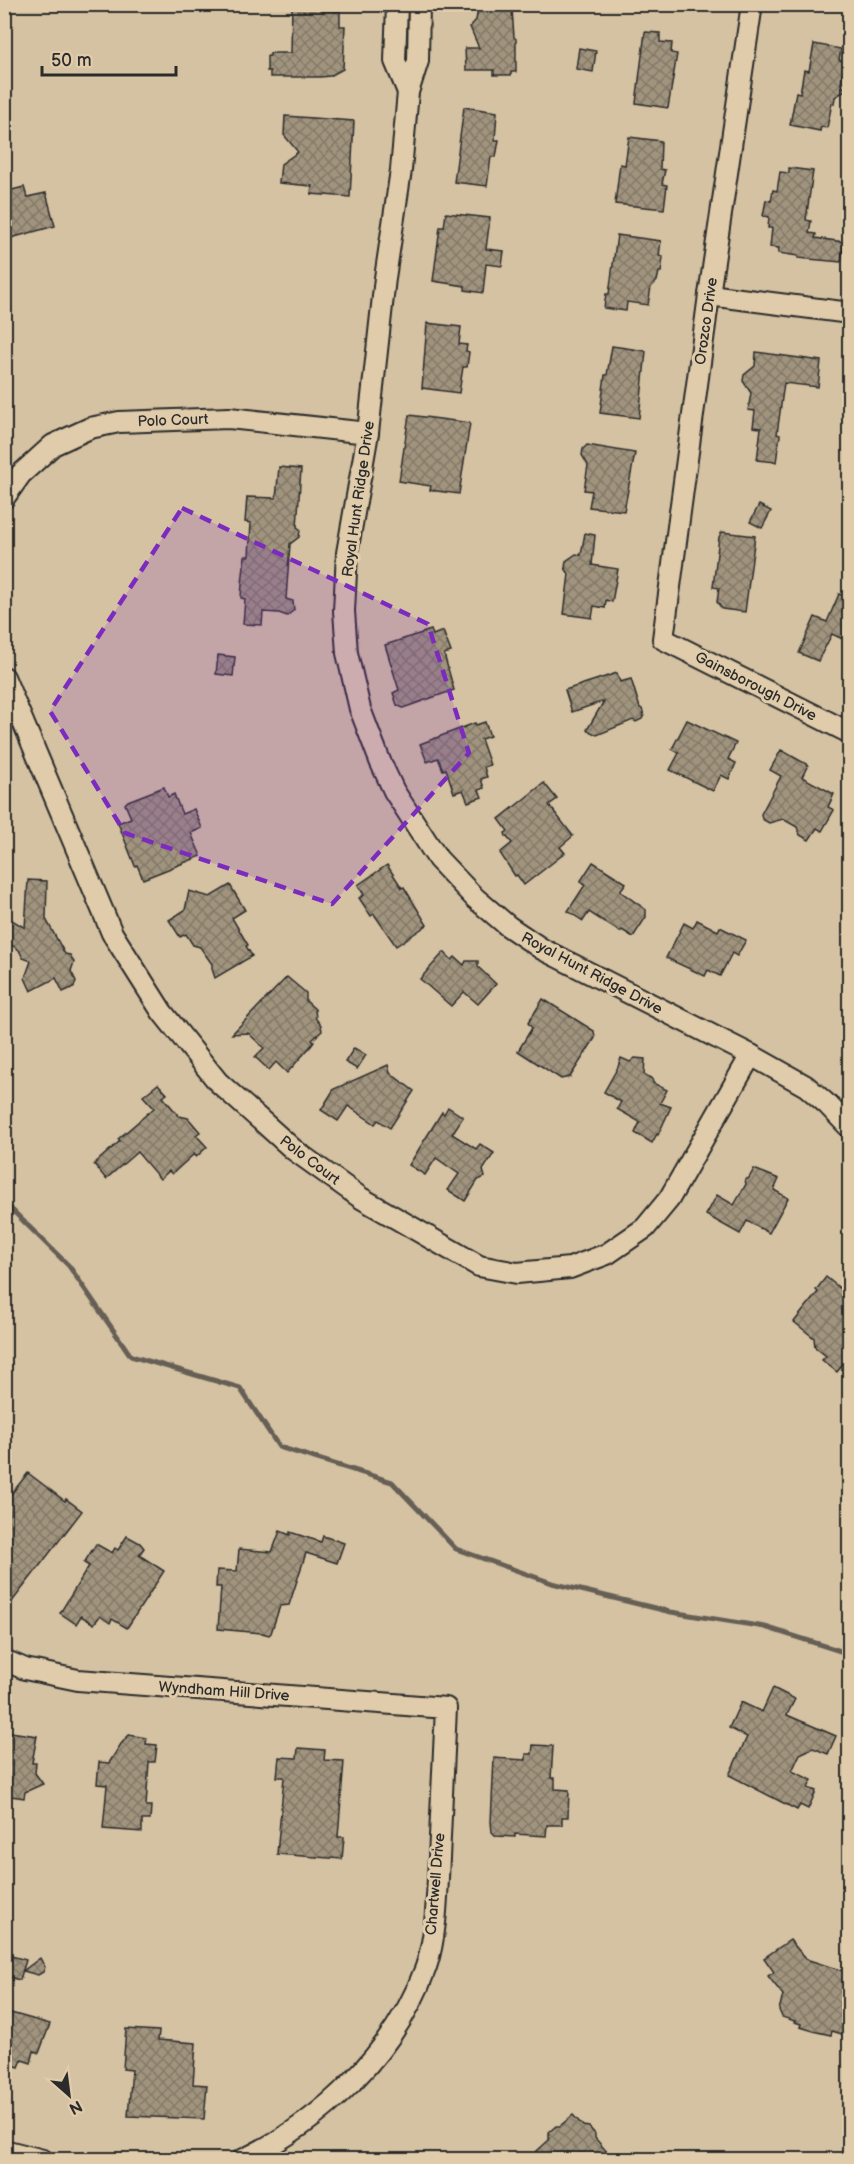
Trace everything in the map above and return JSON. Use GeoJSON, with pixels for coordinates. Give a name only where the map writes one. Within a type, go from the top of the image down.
{"type":"FeatureCollection","features":[{"type":"Feature","properties":{"kind":"street","name":"Royal Hunt Ridge Drive"},"geometry":{"type":"LineString","coordinates":[[397,4],[396,60],[408,92]]}},
{"type":"Feature","properties":{"kind":"street","name":"Royal Hunt Ridge Drive"},"geometry":{"type":"LineString","coordinates":[[419,4],[418,61],[408,92],[401,170],[385,278],[368,433],[347,553],[344,611],[347,653],[360,709],[380,761],[399,800],[438,859],[475,898],[508,926],[561,959],[751,1055],[806,1086],[849,1128]]}},
{"type":"Feature","properties":{"kind":"street","name":"Orozco Drive"},"geometry":{"type":"LineString","coordinates":[[663,639],[709,295],[752,4]]}},
{"type":"Feature","properties":{"kind":"street"},"geometry":{"type":"LineString","coordinates":[[709,295],[849,313]]}},
{"type":"Feature","properties":{"kind":"street","name":"Polo Court"},"geometry":{"type":"LineString","coordinates":[[4,498],[21,474],[53,445],[90,428],[119,422],[229,418],[368,433]]}},
{"type":"Feature","properties":{"kind":"street","name":"Gainsborough Drive"},"geometry":{"type":"LineString","coordinates":[[663,639],[849,733]]}},
{"type":"Feature","properties":{"kind":"street","name":"Polo Court"},"geometry":{"type":"LineString","coordinates":[[4,677],[112,933],[162,1012],[218,1082],[294,1150],[361,1198],[479,1266],[517,1273],[570,1268],[607,1254],[645,1228],[669,1199],[751,1055]]}},
{"type":"Feature","properties":{"kind":"street","name":"Wyndham Hill Drive"},"geometry":{"type":"LineString","coordinates":[[4,1659],[25,1669],[78,1680],[446,1708]]}},
{"type":"Feature","properties":{"kind":"street","name":"Chartwell Drive"},"geometry":{"type":"LineString","coordinates":[[242,2160],[267,2148],[306,2121],[357,2078],[385,2046],[406,2013],[426,1965],[436,1913],[446,1708]]}},
{"type":"Feature","properties":{"kind":"street"},"geometry":{"type":"LineString","coordinates":[[4,2150],[43,2160]]}},
{"type":"Feature","properties":{"kind":"highlighted area"},"geometry":{"type":"Polygon","coordinates":[[[182,508],[428,624],[469,753],[332,904],[125,833],[50,711],[182,508]]]}},
{"type":"Feature","properties":{"kind":"building"},"geometry":{"type":"Polygon","coordinates":[[[292,4],[321,4],[320,10],[340,11],[340,26],[345,26],[343,69],[330,76],[270,77],[270,71],[267,71],[267,56],[270,56],[270,53],[291,53],[292,4]]]}},
{"type":"Feature","properties":{"kind":"building"},"geometry":{"type":"Polygon","coordinates":[[[478,9],[512,9],[516,39],[516,72],[511,72],[511,75],[494,75],[494,70],[466,70],[465,48],[479,48],[470,27],[476,20],[478,9]]]}},
{"type":"Feature","properties":{"kind":"building"},"geometry":{"type":"Polygon","coordinates":[[[645,32],[660,33],[660,42],[672,43],[671,53],[677,54],[668,108],[636,103],[645,32]]]}},
{"type":"Feature","properties":{"kind":"building"},"geometry":{"type":"Polygon","coordinates":[[[814,44],[841,49],[839,60],[845,61],[841,84],[846,90],[835,97],[827,128],[821,127],[820,131],[790,125],[796,92],[800,93],[804,70],[809,71],[814,44]]]}},
{"type":"Feature","properties":{"kind":"building"},"geometry":{"type":"Polygon","coordinates":[[[579,48],[596,51],[593,72],[576,69],[579,48]]]}},
{"type":"Feature","properties":{"kind":"building"},"geometry":{"type":"Polygon","coordinates":[[[464,107],[497,112],[495,140],[499,140],[496,157],[491,157],[487,186],[454,182],[464,107]]]}},
{"type":"Feature","properties":{"kind":"building"},"geometry":{"type":"Polygon","coordinates":[[[285,116],[354,121],[350,197],[311,194],[312,186],[279,183],[281,164],[298,152],[284,135],[285,116]]]}},
{"type":"Feature","properties":{"kind":"building"},"geometry":{"type":"Polygon","coordinates":[[[629,137],[661,141],[660,169],[665,170],[662,184],[667,185],[664,209],[615,204],[620,164],[625,165],[629,137]]]}},
{"type":"Feature","properties":{"kind":"building"},"geometry":{"type":"Polygon","coordinates":[[[789,168],[813,171],[806,220],[811,221],[809,233],[816,234],[815,238],[844,242],[841,262],[798,258],[798,256],[778,253],[779,248],[770,247],[772,228],[768,228],[769,217],[763,216],[766,200],[771,201],[773,190],[777,191],[780,172],[789,173],[789,168]]]}},
{"type":"Feature","properties":{"kind":"building"},"geometry":{"type":"Polygon","coordinates":[[[24,187],[27,197],[46,193],[55,226],[7,239],[4,229],[4,192],[24,187]]]}},
{"type":"Feature","properties":{"kind":"building"},"geometry":{"type":"Polygon","coordinates":[[[446,213],[490,218],[486,249],[504,251],[502,266],[486,264],[483,293],[465,290],[465,286],[433,281],[440,227],[444,227],[446,213]]]}},
{"type":"Feature","properties":{"kind":"building"},"geometry":{"type":"Polygon","coordinates":[[[617,235],[661,241],[659,256],[663,257],[661,272],[651,287],[648,305],[627,302],[626,311],[604,308],[606,294],[609,294],[617,235]]]}},
{"type":"Feature","properties":{"kind":"building"},"geometry":{"type":"Polygon","coordinates":[[[427,323],[461,327],[459,344],[467,345],[466,351],[469,352],[467,367],[463,367],[459,393],[422,388],[427,323]]]}},
{"type":"Feature","properties":{"kind":"building"},"geometry":{"type":"Polygon","coordinates":[[[612,346],[646,351],[639,418],[600,413],[612,346]]]}},
{"type":"Feature","properties":{"kind":"building"},"geometry":{"type":"Polygon","coordinates":[[[756,352],[821,361],[818,387],[784,383],[777,434],[780,435],[776,462],[757,460],[761,428],[753,427],[755,411],[748,410],[751,393],[743,381],[744,375],[755,366],[756,352]]]}},
{"type":"Feature","properties":{"kind":"building"},"geometry":{"type":"Polygon","coordinates":[[[409,415],[470,423],[459,494],[430,490],[431,486],[399,481],[409,415]]]}},
{"type":"Feature","properties":{"kind":"building"},"geometry":{"type":"Polygon","coordinates":[[[587,445],[635,453],[624,511],[589,507],[592,491],[584,490],[588,465],[582,455],[587,445]]]}},
{"type":"Feature","properties":{"kind":"building"},"geometry":{"type":"Polygon","coordinates":[[[279,467],[301,469],[297,527],[300,529],[299,537],[290,544],[286,599],[293,601],[294,610],[287,616],[263,612],[262,625],[243,624],[245,599],[241,598],[242,584],[245,556],[249,556],[251,523],[245,522],[247,497],[276,498],[279,467]]]}},
{"type":"Feature","properties":{"kind":"building"},"geometry":{"type":"Polygon","coordinates":[[[759,505],[771,511],[762,528],[750,522],[759,505]]]}},
{"type":"Feature","properties":{"kind":"building"},"geometry":{"type":"Polygon","coordinates":[[[722,532],[755,536],[745,612],[722,609],[717,602],[719,588],[713,587],[719,537],[722,532]]]}},
{"type":"Feature","properties":{"kind":"building"},"geometry":{"type":"Polygon","coordinates":[[[585,533],[595,535],[592,565],[618,569],[612,602],[606,600],[605,608],[594,606],[592,618],[564,614],[569,574],[565,568],[566,561],[576,554],[581,555],[585,533]]]}},
{"type":"Feature","properties":{"kind":"building"},"geometry":{"type":"Polygon","coordinates":[[[839,594],[849,598],[849,642],[832,634],[818,661],[799,653],[815,617],[827,622],[839,594]]]}},
{"type":"Feature","properties":{"kind":"building"},"geometry":{"type":"Polygon","coordinates":[[[431,630],[433,635],[443,631],[451,652],[444,654],[454,690],[403,708],[397,705],[393,693],[399,690],[385,645],[431,630]]]}},
{"type":"Feature","properties":{"kind":"building"},"geometry":{"type":"Polygon","coordinates":[[[218,655],[235,657],[233,676],[216,674],[218,655]]]}},
{"type":"Feature","properties":{"kind":"building"},"geometry":{"type":"Polygon","coordinates":[[[617,673],[620,682],[631,679],[644,715],[636,722],[633,720],[597,735],[587,730],[604,701],[572,712],[565,690],[617,673]]]}},
{"type":"Feature","properties":{"kind":"building"},"geometry":{"type":"Polygon","coordinates":[[[687,720],[736,743],[728,759],[736,763],[729,779],[721,775],[713,791],[670,770],[679,753],[672,749],[687,720]]]}},
{"type":"Feature","properties":{"kind":"building"},"geometry":{"type":"Polygon","coordinates":[[[485,722],[490,736],[481,739],[490,765],[484,767],[487,777],[481,779],[484,788],[479,790],[482,797],[468,802],[463,790],[454,793],[446,769],[443,770],[438,758],[427,762],[420,744],[475,723],[476,725],[485,722]]]}},
{"type":"Feature","properties":{"kind":"building"},"geometry":{"type":"Polygon","coordinates":[[[781,750],[808,765],[802,777],[834,794],[828,807],[834,810],[822,831],[817,828],[809,840],[800,835],[797,827],[783,819],[769,823],[762,819],[761,814],[781,776],[770,770],[781,750]]]}},
{"type":"Feature","properties":{"kind":"building"},"geometry":{"type":"Polygon","coordinates":[[[544,783],[557,799],[549,805],[573,836],[560,847],[565,853],[524,885],[500,853],[512,843],[505,833],[508,831],[499,819],[544,783]]]}},
{"type":"Feature","properties":{"kind":"building"},"geometry":{"type":"Polygon","coordinates":[[[164,787],[168,797],[174,794],[182,814],[194,809],[202,828],[191,833],[201,856],[143,879],[137,865],[135,866],[118,823],[131,818],[125,804],[128,801],[164,787]]]}},
{"type":"Feature","properties":{"kind":"building"},"geometry":{"type":"Polygon","coordinates":[[[593,862],[626,883],[620,891],[646,910],[646,917],[633,937],[622,930],[620,932],[589,912],[583,921],[568,911],[585,885],[580,882],[593,862]]]}},
{"type":"Feature","properties":{"kind":"building"},"geometry":{"type":"Polygon","coordinates":[[[387,865],[402,888],[404,887],[427,925],[396,946],[374,914],[371,916],[359,898],[364,895],[358,885],[387,865]]]}},
{"type":"Feature","properties":{"kind":"building"},"geometry":{"type":"Polygon","coordinates":[[[28,880],[47,881],[46,919],[65,954],[70,955],[74,962],[71,971],[76,981],[74,987],[63,992],[56,978],[31,991],[25,978],[31,961],[23,958],[19,950],[4,940],[4,915],[25,928],[28,880]]]}},
{"type":"Feature","properties":{"kind":"building"},"geometry":{"type":"Polygon","coordinates":[[[230,885],[245,910],[232,918],[252,956],[215,978],[212,964],[200,947],[193,945],[186,934],[180,937],[169,920],[185,910],[189,891],[210,897],[230,885]]]}},
{"type":"Feature","properties":{"kind":"building"},"geometry":{"type":"Polygon","coordinates":[[[697,920],[718,931],[720,927],[746,940],[737,956],[732,953],[720,976],[708,970],[705,976],[666,958],[684,923],[693,928],[697,920]]]}},
{"type":"Feature","properties":{"kind":"building"},"geometry":{"type":"Polygon","coordinates":[[[444,952],[452,960],[455,957],[464,965],[466,961],[478,961],[478,967],[496,984],[478,1004],[464,992],[451,1006],[420,979],[444,952]]]}},
{"type":"Feature","properties":{"kind":"building"},"geometry":{"type":"Polygon","coordinates":[[[287,977],[306,993],[306,1001],[315,1009],[316,1019],[322,1031],[312,1040],[314,1042],[311,1046],[287,1073],[276,1062],[269,1070],[255,1057],[264,1048],[248,1033],[232,1034],[287,977]]]}},
{"type":"Feature","properties":{"kind":"building"},"geometry":{"type":"Polygon","coordinates":[[[543,999],[594,1031],[595,1038],[570,1077],[561,1079],[518,1051],[532,1028],[528,1023],[543,999]]]}},
{"type":"Feature","properties":{"kind":"building"},"geometry":{"type":"Polygon","coordinates":[[[354,1048],[366,1055],[357,1069],[345,1062],[354,1048]]]}},
{"type":"Feature","properties":{"kind":"building"},"geometry":{"type":"Polygon","coordinates":[[[621,1058],[630,1062],[635,1058],[645,1059],[644,1074],[652,1079],[653,1083],[667,1090],[660,1103],[671,1107],[652,1143],[635,1133],[640,1122],[617,1109],[621,1102],[604,1092],[621,1058]]]}},
{"type":"Feature","properties":{"kind":"building"},"geometry":{"type":"Polygon","coordinates":[[[388,1065],[390,1073],[414,1091],[390,1128],[378,1120],[375,1124],[348,1106],[338,1121],[321,1110],[334,1089],[388,1065]]]}},
{"type":"Feature","properties":{"kind":"building"},"geometry":{"type":"Polygon","coordinates":[[[158,1084],[167,1094],[163,1097],[179,1116],[188,1118],[200,1132],[196,1135],[207,1147],[196,1157],[194,1154],[172,1174],[169,1171],[160,1179],[137,1152],[106,1179],[94,1164],[120,1141],[118,1139],[154,1108],[143,1096],[158,1084]]]}},
{"type":"Feature","properties":{"kind":"building"},"geometry":{"type":"Polygon","coordinates":[[[448,1107],[463,1117],[452,1134],[476,1149],[480,1144],[494,1153],[483,1170],[485,1177],[478,1180],[465,1201],[448,1190],[459,1174],[436,1158],[425,1175],[409,1165],[442,1112],[444,1114],[448,1107]]]}},
{"type":"Feature","properties":{"kind":"building"},"geometry":{"type":"Polygon","coordinates":[[[754,1169],[779,1179],[774,1190],[788,1198],[769,1233],[747,1221],[740,1234],[706,1215],[717,1195],[734,1205],[746,1184],[745,1180],[749,1178],[754,1169]]]}},
{"type":"Feature","properties":{"kind":"building"},"geometry":{"type":"Polygon","coordinates":[[[826,1277],[842,1290],[849,1279],[849,1343],[843,1351],[848,1358],[837,1372],[822,1360],[826,1356],[815,1347],[814,1338],[794,1322],[818,1292],[816,1290],[826,1277]]]}},
{"type":"Feature","properties":{"kind":"building"},"geometry":{"type":"Polygon","coordinates":[[[28,1473],[82,1511],[4,1612],[4,1503],[28,1473]]]}},
{"type":"Feature","properties":{"kind":"building"},"geometry":{"type":"Polygon","coordinates":[[[280,1531],[321,1542],[323,1536],[344,1543],[337,1563],[306,1553],[289,1605],[280,1606],[269,1635],[218,1629],[221,1587],[216,1587],[217,1570],[237,1571],[239,1549],[272,1552],[280,1531]]]}},
{"type":"Feature","properties":{"kind":"building"},"geometry":{"type":"Polygon","coordinates":[[[127,1536],[144,1548],[139,1555],[164,1571],[127,1628],[112,1619],[110,1623],[100,1616],[94,1624],[81,1616],[76,1624],[60,1613],[89,1566],[84,1563],[96,1544],[112,1553],[115,1548],[118,1550],[127,1536]]]}},
{"type":"Feature","properties":{"kind":"building"},"geometry":{"type":"Polygon","coordinates":[[[773,1688],[795,1699],[787,1715],[836,1736],[828,1754],[813,1748],[800,1754],[792,1771],[812,1780],[808,1788],[816,1791],[808,1809],[800,1805],[797,1810],[729,1775],[747,1737],[729,1728],[741,1702],[762,1712],[773,1688]]]}},
{"type":"Feature","properties":{"kind":"building"},"geometry":{"type":"Polygon","coordinates":[[[4,1731],[37,1736],[32,1763],[36,1763],[35,1773],[43,1784],[25,1792],[24,1798],[4,1795],[4,1731]]]}},
{"type":"Feature","properties":{"kind":"building"},"geometry":{"type":"Polygon","coordinates":[[[129,1735],[147,1738],[146,1744],[157,1745],[155,1762],[149,1762],[146,1806],[151,1806],[150,1820],[142,1820],[142,1832],[103,1829],[107,1785],[97,1784],[99,1762],[109,1763],[129,1735]]]}},
{"type":"Feature","properties":{"kind":"building"},"geometry":{"type":"Polygon","coordinates":[[[533,1745],[553,1746],[551,1778],[555,1778],[555,1789],[569,1790],[568,1817],[562,1817],[562,1825],[547,1825],[546,1836],[515,1834],[515,1837],[496,1836],[492,1832],[491,1822],[494,1758],[526,1760],[526,1754],[532,1754],[533,1745]]]}},
{"type":"Feature","properties":{"kind":"building"},"geometry":{"type":"Polygon","coordinates":[[[298,1748],[325,1750],[324,1760],[344,1761],[338,1837],[344,1837],[342,1859],[277,1854],[284,1777],[277,1777],[279,1757],[297,1758],[298,1748]]]}},
{"type":"Feature","properties":{"kind":"building"},"geometry":{"type":"Polygon","coordinates":[[[790,1940],[806,1959],[849,1973],[849,2032],[846,2031],[845,2035],[832,2031],[831,2035],[817,2032],[800,2027],[801,2024],[782,2017],[779,2010],[783,1995],[768,1976],[774,1972],[764,1958],[790,1940]]]}},
{"type":"Feature","properties":{"kind":"building"},"geometry":{"type":"Polygon","coordinates":[[[4,1954],[26,1960],[20,1980],[4,1976],[4,1954]]]}},
{"type":"Feature","properties":{"kind":"building"},"geometry":{"type":"Polygon","coordinates":[[[40,1958],[45,1967],[43,1972],[38,1975],[23,1971],[40,1958]]]}},
{"type":"Feature","properties":{"kind":"building"},"geometry":{"type":"Polygon","coordinates":[[[4,2011],[50,2024],[39,2053],[34,2051],[31,2063],[22,2060],[19,2067],[4,2062],[4,2011]]]}},
{"type":"Feature","properties":{"kind":"building"},"geometry":{"type":"Polygon","coordinates":[[[126,2029],[159,2031],[158,2040],[196,2043],[193,2084],[207,2085],[204,2119],[128,2116],[132,2070],[123,2069],[126,2029]]]}},
{"type":"Feature","properties":{"kind":"building"},"geometry":{"type":"Polygon","coordinates":[[[573,2115],[583,2126],[589,2127],[595,2134],[595,2138],[614,2160],[527,2160],[549,2140],[549,2132],[573,2115]]]}},
{"type":"Feature","properties":{"kind":"waterway"},"geometry":{"type":"LineString","coordinates":[[4,1202],[69,1266],[131,1356],[240,1388],[279,1447],[392,1482],[456,1549],[552,1583],[671,1612],[765,1627],[850,1654]]}}]}
